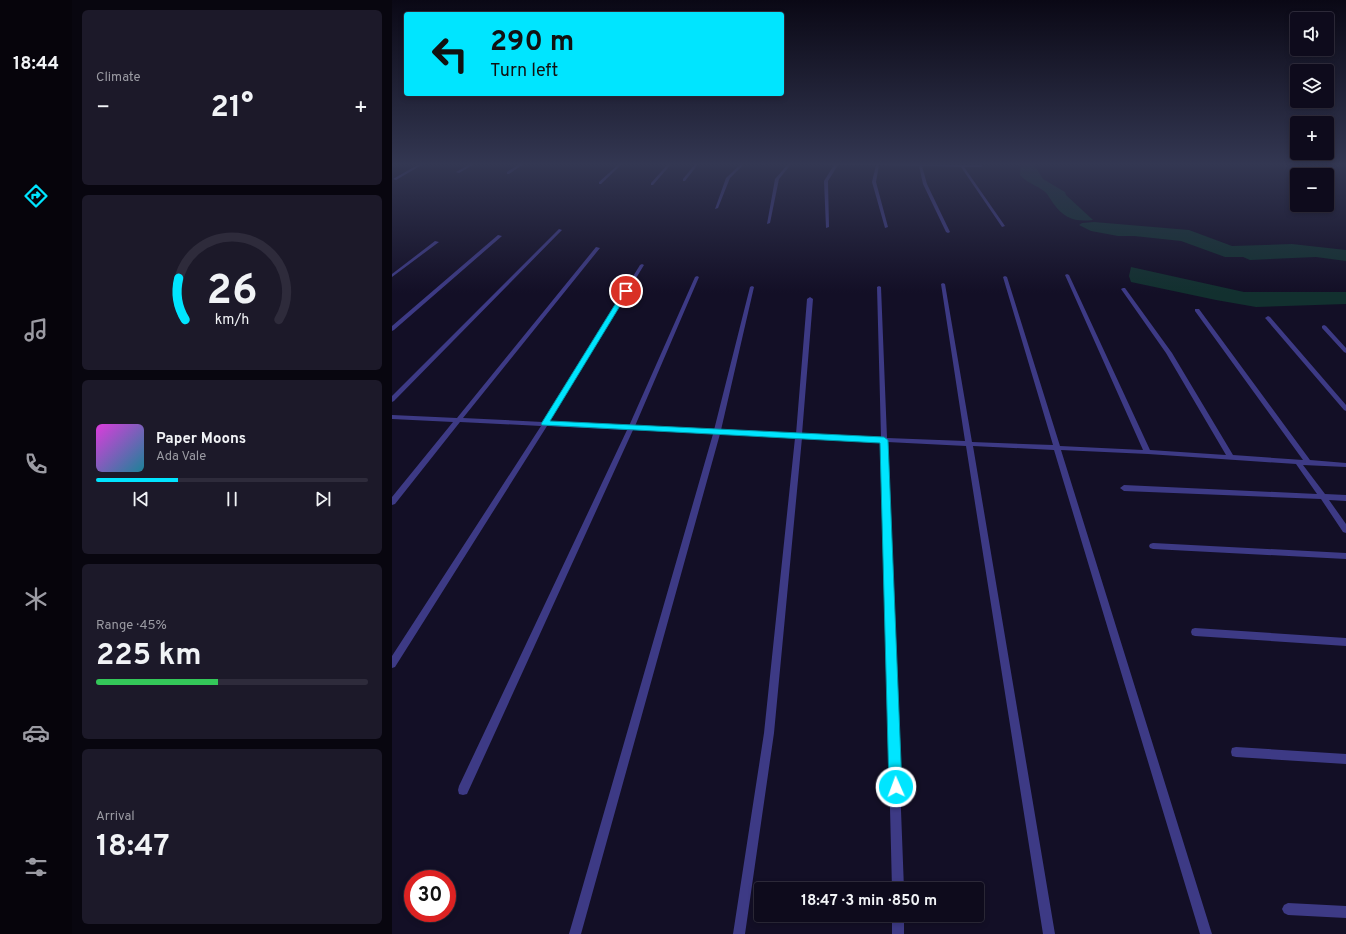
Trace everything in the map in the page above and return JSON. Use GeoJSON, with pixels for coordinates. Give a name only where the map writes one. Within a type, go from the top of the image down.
{"type":"FeatureCollection","features":[{"type":"Feature","properties":{"kind":"street"},"geometry":{"type":"LineString","coordinates":[[768,223],[771,207]]}},
{"type":"Feature","properties":{"kind":"street"},"geometry":{"type":"LineString","coordinates":[[827,207],[827,227]]}},
{"type":"Feature","properties":{"kind":"street"},"geometry":{"type":"LineString","coordinates":[[881,207],[886,227]]}},
{"type":"Feature","properties":{"kind":"street"},"geometry":{"type":"LineString","coordinates":[[936,207],[948,232]]}},
{"type":"Feature","properties":{"kind":"street"},"geometry":{"type":"LineString","coordinates":[[989,207],[1002,226]]}},
{"type":"Feature","properties":{"kind":"street"},"geometry":{"type":"LineString","coordinates":[[392,400],[560,230]]}},
{"type":"Feature","properties":{"kind":"street"},"geometry":{"type":"LineString","coordinates":[[392,329],[500,236]]}},
{"type":"Feature","properties":{"kind":"street"},"geometry":{"type":"LineString","coordinates":[[392,276],[437,242]]}},
{"type":"Feature","properties":{"kind":"street"},"geometry":{"type":"LineString","coordinates":[[392,502],[598,248]]}},
{"type":"Feature","properties":{"kind":"street"},"geometry":{"type":"LineString","coordinates":[[392,664],[545,424],[642,265]]}},
{"type":"Feature","properties":{"kind":"street"},"geometry":{"type":"LineString","coordinates":[[1067,275],[1148,452]]}},
{"type":"Feature","properties":{"kind":"street"},"geometry":{"type":"LineString","coordinates":[[463,790],[631,428],[697,277]]}},
{"type":"Feature","properties":{"kind":"street"},"geometry":{"type":"LineString","coordinates":[[1006,277],[1206,934]]}},
{"type":"Feature","properties":{"kind":"street"},"geometry":{"type":"LineString","coordinates":[[943,284],[1049,934]]}},
{"type":"Feature","properties":{"kind":"street"},"geometry":{"type":"LineString","coordinates":[[575,934],[717,432],[752,287]]}},
{"type":"Feature","properties":{"kind":"street"},"geometry":{"type":"LineString","coordinates":[[879,287],[898,882]]}},
{"type":"Feature","properties":{"kind":"street"},"geometry":{"type":"LineString","coordinates":[[1123,289],[1169,353],[1231,457]]}},
{"type":"Feature","properties":{"kind":"street"},"geometry":{"type":"LineString","coordinates":[[739,934],[769,733],[800,436],[810,299]]}},
{"type":"Feature","properties":{"kind":"street"},"geometry":{"type":"LineString","coordinates":[[1197,310],[1308,462]]}},
{"type":"Feature","properties":{"kind":"street"},"geometry":{"type":"LineString","coordinates":[[1268,318],[1346,409]]}},
{"type":"Feature","properties":{"kind":"street"},"geometry":{"type":"LineString","coordinates":[[1324,327],[1346,350]]}},
{"type":"Feature","properties":{"kind":"street"},"geometry":{"type":"LineString","coordinates":[[392,417],[1148,452],[1346,465]]}},
{"type":"Feature","properties":{"kind":"street"},"geometry":{"type":"LineString","coordinates":[[1298,462],[1346,530]]}},
{"type":"Feature","properties":{"kind":"street"},"geometry":{"type":"LineString","coordinates":[[1124,488],[1346,498]]}},
{"type":"Feature","properties":{"kind":"street"},"geometry":{"type":"LineString","coordinates":[[1153,546],[1346,556]]}},
{"type":"Feature","properties":{"kind":"street"},"geometry":{"type":"LineString","coordinates":[[1195,632],[1346,642]]}},
{"type":"Feature","properties":{"kind":"street"},"geometry":{"type":"LineString","coordinates":[[1236,752],[1346,759]]}},
{"type":"Feature","properties":{"kind":"street"},"geometry":{"type":"LineString","coordinates":[[1288,909],[1346,912]]}},
{"type":"Feature","properties":{"kind":"street"},"geometry":{"type":"LineString","coordinates":[[898,922],[898,934]]}},
{"type":"Feature","properties":{"kind":"green space"},"geometry":{"type":"Polygon","coordinates":[[[1056,207],[1079,207],[1093,220],[1076,220],[1066,216],[1056,207]]]}},
{"type":"Feature","properties":{"kind":"green space"},"geometry":{"type":"Polygon","coordinates":[[[1094,222],[1189,230],[1232,246],[1292,244],[1346,250],[1346,261],[1316,257],[1250,260],[1243,257],[1225,257],[1181,241],[1134,236],[1118,236],[1091,231],[1079,225],[1082,223],[1094,222]]]}},
{"type":"Feature","properties":{"kind":"green space"},"geometry":{"type":"Polygon","coordinates":[[[1131,267],[1244,292],[1346,292],[1346,304],[1256,307],[1131,282],[1129,276],[1131,267]]]}},
{"type":"Feature","properties":{"kind":"route"},"geometry":{"type":"LineString","coordinates":[[626,291],[545,424],[884,440],[896,787]]}}]}
